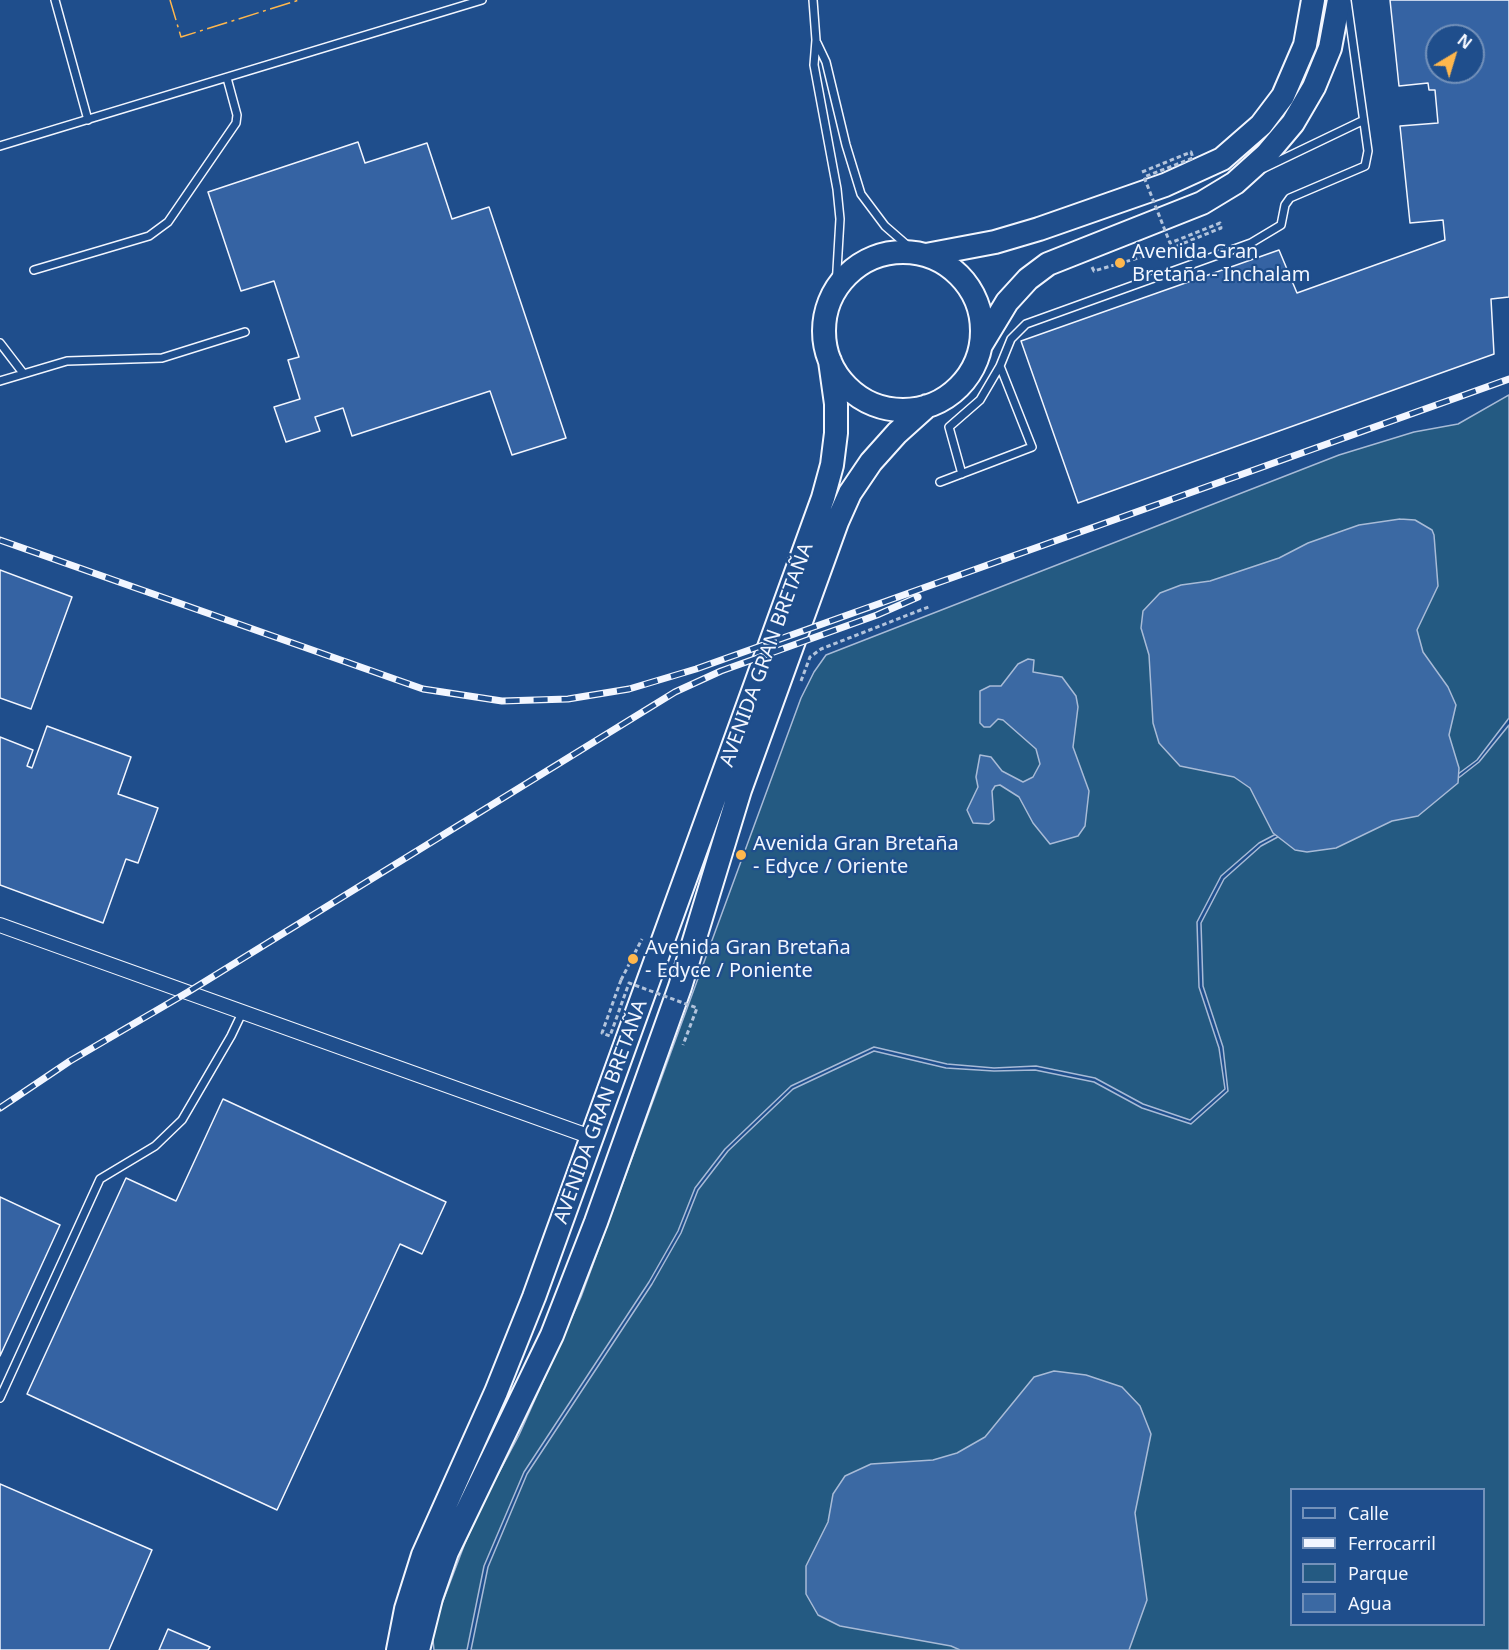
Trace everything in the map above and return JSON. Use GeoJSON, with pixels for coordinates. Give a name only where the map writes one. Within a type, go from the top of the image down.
{"type":"FeatureCollection","features":[{"type":"Feature","properties":{"kind":"main road"},"geometry":{"type":"LineString","coordinates":[[1313,0],[1305,45],[1283,96],[1261,125],[1222,159],[1165,185],[1039,229],[995,242],[921,254],[893,252],[871,258],[851,270],[836,287],[824,318],[824,340],[830,361],[841,380],[865,400],[896,410],[927,406],[944,398],[959,387],[970,372],[996,317],[1028,279],[1048,264],[1082,249],[1173,217],[1235,183],[1280,140],[1304,106],[1330,48],[1339,0]]}},
{"type":"Feature","properties":{"kind":"main road"},"geometry":{"type":"LineString","coordinates":[[921,254],[956,272],[970,290],[981,322],[981,345]]}},
{"type":"Feature","properties":{"kind":"main road","name":"AVENIDA GRAN BRETAÑA"},"geometry":{"type":"LineString","coordinates":[[398,1650],[406,1609],[423,1555],[508,1363],[824,498],[832,465],[836,433],[836,405],[830,361]]}},
{"type":"Feature","properties":{"kind":"main road","name":"AVENIDA GRAN BRETAÑA"},"geometry":{"type":"LineString","coordinates":[[418,1650],[430,1598],[447,1552],[552,1335],[642,1097],[680,987],[743,781],[837,522],[850,493],[871,462],[897,433],[927,406]]}},
{"type":"Feature","properties":{"kind":"main road"},"geometry":{"type":"LineString","coordinates":[[591,1137],[615,1126],[642,1097]]}},
{"type":"Feature","properties":{"kind":"street"},"geometry":{"type":"LineString","coordinates":[[0,925],[591,1137]]}},
{"type":"Feature","properties":{"kind":"lane"},"geometry":{"type":"LineString","coordinates":[[55,0],[88,120]]}},
{"type":"Feature","properties":{"kind":"lane"},"geometry":{"type":"LineString","coordinates":[[0,146],[482,0]]}},
{"type":"Feature","properties":{"kind":"lane"},"geometry":{"type":"LineString","coordinates":[[813,0],[816,40],[815,72],[837,189],[840,219],[836,287]]}},
{"type":"Feature","properties":{"kind":"lane"},"geometry":{"type":"LineString","coordinates":[[962,474],[949,427],[980,400],[1000,366],[1011,339],[1026,324],[1251,243],[1274,230],[1284,220],[1286,205],[1290,198],[1365,166],[1368,156],[1351,21],[1346,0]]}},
{"type":"Feature","properties":{"kind":"lane"},"geometry":{"type":"LineString","coordinates":[[816,40],[826,62],[846,145],[861,194],[885,226],[921,254]]}},
{"type":"Feature","properties":{"kind":"lane"},"geometry":{"type":"LineString","coordinates":[[34,270],[149,236],[168,222],[236,123],[237,115],[227,78]]}},
{"type":"Feature","properties":{"kind":"lane"},"geometry":{"type":"LineString","coordinates":[[1235,183],[1362,121]]}},
{"type":"Feature","properties":{"kind":"lane"},"geometry":{"type":"LineString","coordinates":[[0,381],[23,373],[88,359],[162,358],[246,332]]}},
{"type":"Feature","properties":{"kind":"lane"},"geometry":{"type":"LineString","coordinates":[[0,343],[23,373]]}},
{"type":"Feature","properties":{"kind":"lane"},"geometry":{"type":"LineString","coordinates":[[940,482],[1032,447],[1000,366]]}},
{"type":"Feature","properties":{"kind":"lane"},"geometry":{"type":"LineString","coordinates":[[0,1398],[100,1179],[155,1146],[182,1120],[231,1036],[242,1012]]}},
{"type":"Feature","properties":{"kind":"path"},"geometry":{"type":"LineString","coordinates":[[1082,249],[1094,271],[1172,248],[1221,228],[1220,223],[1170,243],[1144,177],[1193,158],[1191,152],[1142,172]]}},
{"type":"Feature","properties":{"kind":"path"},"geometry":{"type":"LineString","coordinates":[[796,688],[810,657],[821,649],[931,606]]}},
{"type":"Feature","properties":{"kind":"path"},"geometry":{"type":"LineString","coordinates":[[621,980],[602,1033],[610,1036],[629,983],[697,1008],[683,1045]]}},
{"type":"Feature","properties":{"kind":"green space"},"geometry":{"type":"Polygon","coordinates":[[[1509,395],[1509,718],[1477,760],[1423,800],[1299,822],[1259,843],[1221,876],[1197,922],[1199,987],[1219,1048],[1225,1089],[1190,1120],[1143,1104],[1095,1078],[1036,1066],[994,1068],[947,1064],[874,1047],[791,1086],[725,1149],[695,1188],[678,1231],[649,1282],[524,1472],[484,1566],[467,1650],[434,1650],[432,1630],[465,1543],[519,1435],[581,1297],[801,698],[814,672],[826,655],[1339,455],[1414,432],[1458,424],[1509,395]]]}},
{"type":"Feature","properties":{"kind":"green space"},"geometry":{"type":"Polygon","coordinates":[[[1509,725],[1509,1650],[471,1650],[488,1567],[527,1474],[652,1284],[681,1233],[698,1190],[728,1151],[793,1089],[874,1051],[946,1068],[994,1071],[1035,1070],[1094,1082],[1142,1108],[1191,1124],[1228,1091],[1223,1047],[1203,986],[1201,923],[1224,879],[1261,846],[1300,825],[1425,804],[1479,762],[1509,725]]]}},
{"type":"Feature","properties":{"kind":"water"},"geometry":{"type":"Polygon","coordinates":[[[1400,519],[1415,520],[1432,530],[1434,535],[1438,586],[1417,630],[1423,652],[1448,687],[1456,705],[1449,735],[1459,768],[1458,783],[1418,816],[1392,821],[1336,848],[1307,852],[1295,850],[1273,833],[1250,788],[1234,777],[1180,766],[1159,743],[1153,723],[1149,655],[1141,628],[1143,611],[1160,593],[1181,585],[1210,581],[1279,558],[1308,543],[1359,525],[1400,519]]]}},
{"type":"Feature","properties":{"kind":"water"},"geometry":{"type":"Polygon","coordinates":[[[1028,659],[1034,660],[1033,672],[1062,677],[1076,696],[1078,707],[1073,747],[1089,791],[1085,826],[1078,836],[1050,844],[1033,823],[1019,797],[1000,785],[995,786],[992,791],[994,820],[989,824],[973,823],[967,810],[978,787],[976,777],[980,755],[991,757],[1002,771],[1023,782],[1033,777],[1040,764],[1036,749],[1003,720],[998,719],[990,727],[984,727],[980,723],[980,691],[990,686],[1001,686],[1018,664],[1028,659]]]}},
{"type":"Feature","properties":{"kind":"water"},"geometry":{"type":"Polygon","coordinates":[[[1054,1371],[1086,1375],[1122,1387],[1140,1406],[1151,1434],[1135,1513],[1147,1600],[1129,1650],[960,1650],[951,1646],[840,1626],[818,1615],[806,1594],[806,1566],[828,1522],[833,1494],[845,1476],[871,1464],[933,1460],[957,1453],[985,1437],[1034,1377],[1054,1371]]]}},
{"type":"Feature","properties":{"kind":"building"},"geometry":{"type":"Polygon","coordinates":[[[1390,0],[1509,0],[1509,297],[1491,299],[1494,354],[1078,503],[1021,341],[1279,250],[1297,293],[1445,240],[1443,220],[1410,223],[1400,126],[1438,123],[1435,90],[1429,90],[1428,84],[1485,84],[1485,24],[1425,24],[1425,83],[1399,86],[1390,0]]]}},
{"type":"Feature","properties":{"kind":"building"},"geometry":{"type":"Polygon","coordinates":[[[358,142],[365,163],[427,143],[452,219],[489,207],[566,438],[512,455],[490,391],[352,436],[343,408],[315,417],[320,431],[286,442],[274,407],[300,399],[288,360],[299,357],[274,281],[241,291],[208,192],[358,142]]]}},
{"type":"Feature","properties":{"kind":"building"},"geometry":{"type":"Polygon","coordinates":[[[0,570],[72,597],[31,709],[0,698],[0,570]]]}},
{"type":"Feature","properties":{"kind":"building"},"geometry":{"type":"Polygon","coordinates":[[[47,726],[131,757],[118,794],[158,808],[138,863],[126,859],[103,923],[0,885],[0,737],[33,750],[27,766],[32,768],[47,726]]]}},
{"type":"Feature","properties":{"kind":"building"},"geometry":{"type":"Polygon","coordinates":[[[223,1099],[446,1202],[422,1254],[400,1244],[277,1510],[27,1394],[126,1178],[176,1201],[223,1099]]]}},
{"type":"Feature","properties":{"kind":"building"},"geometry":{"type":"Polygon","coordinates":[[[0,1197],[60,1225],[0,1356],[0,1197]]]}},
{"type":"Feature","properties":{"kind":"building"},"geometry":{"type":"Polygon","coordinates":[[[0,1484],[152,1550],[109,1650],[0,1650],[0,1484]]]}},
{"type":"Feature","properties":{"kind":"building"},"geometry":{"type":"Polygon","coordinates":[[[168,1629],[210,1647],[208,1650],[159,1650],[168,1629]]]}},
{"type":"Feature","properties":{"kind":"railway"},"geometry":{"type":"LineString","coordinates":[[0,540],[423,689],[502,701],[568,699],[629,689],[696,669],[1509,379]]}},
{"type":"Feature","properties":{"kind":"railway"},"geometry":{"type":"LineString","coordinates":[[0,1108],[70,1061],[188,992],[675,692],[721,671],[877,615],[918,597]]}},
{"type":"Feature","properties":{"kind":"power"},"geometry":{"type":"LineString","coordinates":[[170,0],[181,37],[299,0]]}},
{"type":"Feature","properties":{"kind":"place","name":"Avenida Gran Bretaña - Inchalam"},"geometry":{"type":"Point","coordinates":[1120,263]}},
{"type":"Feature","properties":{"kind":"place","name":"Avenida Gran Bretaña - Edyce / Oriente"},"geometry":{"type":"Point","coordinates":[741,855]}},
{"type":"Feature","properties":{"kind":"place","name":"Avenida Gran Bretaña - Edyce / Poniente"},"geometry":{"type":"Point","coordinates":[633,959]}}]}
